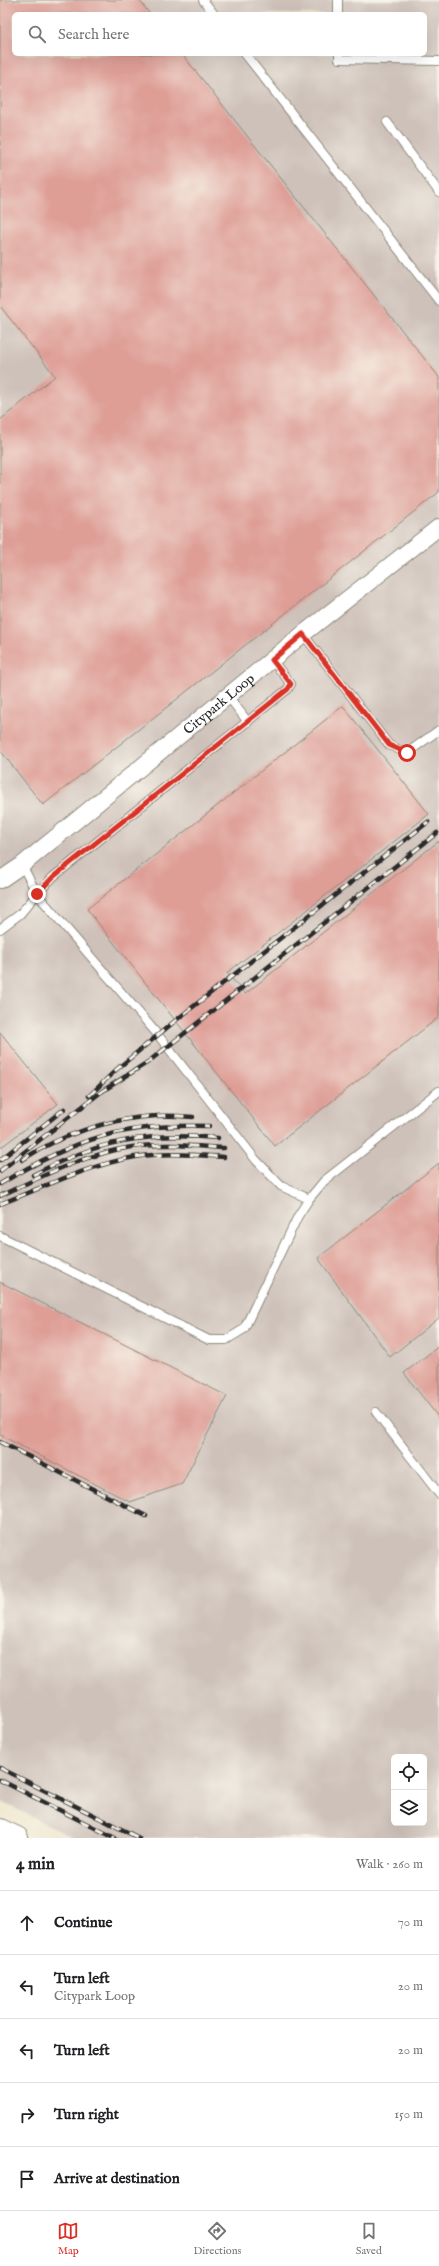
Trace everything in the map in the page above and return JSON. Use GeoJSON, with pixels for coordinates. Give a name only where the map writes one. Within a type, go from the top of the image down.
{"type":"FeatureCollection","features":[{"type":"Feature","properties":{"kind":"main road"},"geometry":{"type":"LineString","coordinates":[[0,1830],[17,1838]]}},
{"type":"Feature","properties":{"kind":"street","name":"Citypark Loop"},"geometry":{"type":"LineString","coordinates":[[0,880],[22,865],[303,634],[439,528]]}},
{"type":"Feature","properties":{"kind":"lane"},"geometry":{"type":"LineString","coordinates":[[202,0],[212,12]]}},
{"type":"Feature","properties":{"kind":"lane"},"geometry":{"type":"LineString","coordinates":[[338,0],[338,12]]}},
{"type":"Feature","properties":{"kind":"lane"},"geometry":{"type":"LineString","coordinates":[[247,56],[439,301]]}},
{"type":"Feature","properties":{"kind":"lane"},"geometry":{"type":"LineString","coordinates":[[339,56],[339,59],[439,61]]}},
{"type":"Feature","properties":{"kind":"lane"},"geometry":{"type":"LineString","coordinates":[[387,122],[439,192]]}},
{"type":"Feature","properties":{"kind":"lane"},"geometry":{"type":"LineString","coordinates":[[303,634],[389,745],[407,753],[439,730]]}},
{"type":"Feature","properties":{"kind":"lane"},"geometry":{"type":"LineString","coordinates":[[0,929],[20,914],[53,877],[288,689],[291,684],[272,660]]}},
{"type":"Feature","properties":{"kind":"lane"},"geometry":{"type":"LineString","coordinates":[[228,696],[248,722]]}},
{"type":"Feature","properties":{"kind":"lane"},"geometry":{"type":"LineString","coordinates":[[22,865],[37,894],[158,1035],[256,1160],[282,1186],[309,1199]]}},
{"type":"Feature","properties":{"kind":"lane"},"geometry":{"type":"LineString","coordinates":[[0,1236],[209,1340],[226,1340],[244,1329],[298,1216],[309,1199],[324,1181],[439,1091]]}},
{"type":"Feature","properties":{"kind":"lane"},"geometry":{"type":"LineString","coordinates":[[376,1412],[439,1494]]}},
{"type":"Feature","properties":{"kind":"shaded area"},"geometry":{"type":"Polygon","coordinates":[[[0,0],[439,0],[439,1838],[74,1838],[0,1801],[0,0]]]}},
{"type":"Feature","properties":{"kind":"building"},"geometry":{"type":"Polygon","coordinates":[[[0,0],[139,0],[148,12],[12,12],[12,56],[184,56],[439,377],[439,492],[43,805],[0,750],[0,420],[55,376],[0,306],[0,0]]]}},
{"type":"Feature","properties":{"kind":"building"},"geometry":{"type":"Polygon","coordinates":[[[343,706],[429,814],[227,973],[245,994],[439,841],[439,1017],[275,1146],[87,909],[343,706]]]}},
{"type":"Feature","properties":{"kind":"building"},"geometry":{"type":"Polygon","coordinates":[[[0,1032],[58,1104],[0,1148],[0,1032]]]}},
{"type":"Feature","properties":{"kind":"building"},"geometry":{"type":"Polygon","coordinates":[[[439,1163],[439,1318],[390,1357],[318,1258],[439,1163]]]}},
{"type":"Feature","properties":{"kind":"building"},"geometry":{"type":"Polygon","coordinates":[[[0,1282],[227,1396],[182,1484],[130,1502],[0,1435],[0,1282]]]}},
{"type":"Feature","properties":{"kind":"building"},"geometry":{"type":"Polygon","coordinates":[[[439,1346],[439,1418],[404,1373],[439,1346]]]}},
{"type":"Feature","properties":{"kind":"railway"},"geometry":{"type":"LineString","coordinates":[[89,1096],[117,1069],[175,1021],[428,822]]}},
{"type":"Feature","properties":{"kind":"railway"},"geometry":{"type":"LineString","coordinates":[[0,1171],[101,1092],[148,1062],[437,833]]}},
{"type":"Feature","properties":{"kind":"railway"},"geometry":{"type":"LineString","coordinates":[[0,1160],[64,1109]]}},
{"type":"Feature","properties":{"kind":"railway"},"geometry":{"type":"LineString","coordinates":[[22,1160],[52,1143],[86,1129],[103,1124],[139,1117],[193,1117]]}},
{"type":"Feature","properties":{"kind":"railway"},"geometry":{"type":"LineString","coordinates":[[0,1184],[27,1168],[52,1156],[76,1145],[100,1137],[150,1127],[209,1126]]}},
{"type":"Feature","properties":{"kind":"railway"},"geometry":{"type":"LineString","coordinates":[[33,1175],[79,1154],[101,1146],[123,1141],[168,1136],[218,1138]]}},
{"type":"Feature","properties":{"kind":"railway"},"geometry":{"type":"LineString","coordinates":[[0,1196],[81,1160],[115,1150],[155,1145],[224,1148]]}},
{"type":"Feature","properties":{"kind":"railway"},"geometry":{"type":"LineString","coordinates":[[0,1204],[101,1165],[135,1157],[169,1154],[224,1157]]}},
{"type":"Feature","properties":{"kind":"railway"},"geometry":{"type":"LineString","coordinates":[[0,1442],[146,1516]]}},
{"type":"Feature","properties":{"kind":"railway"},"geometry":{"type":"LineString","coordinates":[[0,1768],[139,1838]]}},
{"type":"Feature","properties":{"kind":"railway"},"geometry":{"type":"LineString","coordinates":[[0,1780],[115,1838]]}},
{"type":"Feature","properties":{"kind":"route"},"geometry":{"type":"LineString","coordinates":[[37,894],[53,877],[237,732],[288,689],[291,684],[272,660],[303,634],[389,745],[407,753]]}}]}
